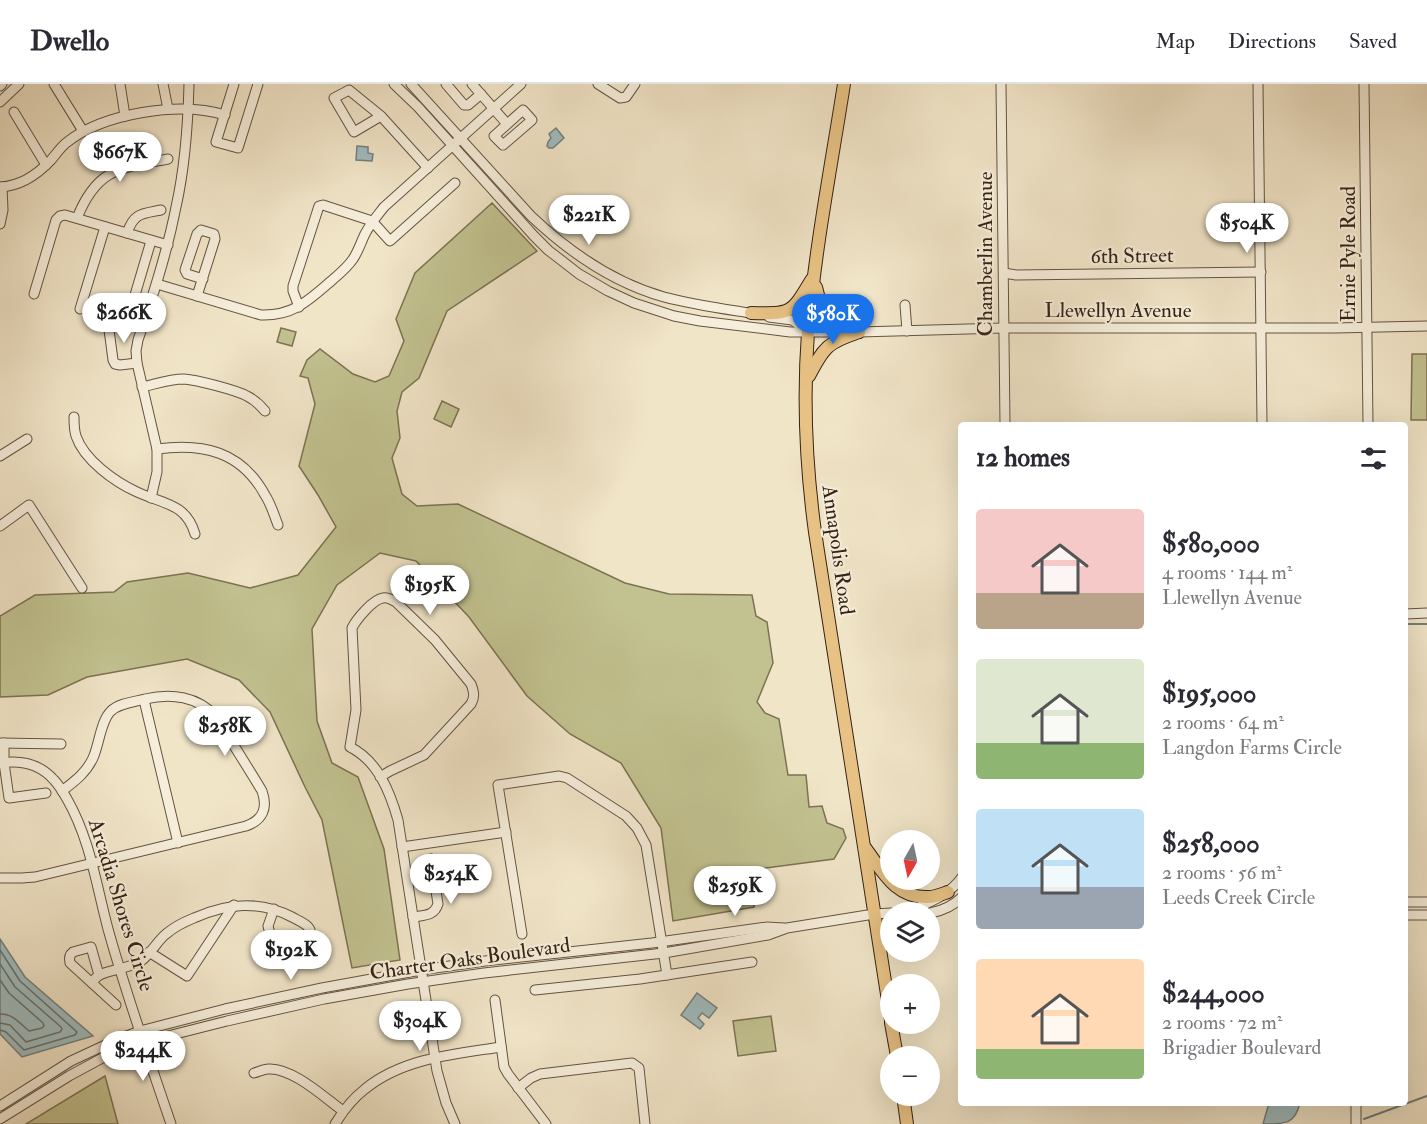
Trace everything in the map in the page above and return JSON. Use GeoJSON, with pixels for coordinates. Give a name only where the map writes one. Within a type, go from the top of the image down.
{"type":"FeatureCollection","features":[{"type":"Feature","properties":{"kind":"main road","name":"Annapolis Road"},"geometry":{"type":"LineString","coordinates":[[844,84],[814,275],[808,331],[807,454],[813,518],[883,974]]}},
{"type":"Feature","properties":{"kind":"main road"},"geometry":{"type":"LineString","coordinates":[[751,314],[774,314],[788,311],[799,301],[814,275]]}},
{"type":"Feature","properties":{"kind":"main road"},"geometry":{"type":"LineString","coordinates":[[814,275],[821,306],[827,315],[833,322],[844,328],[860,332]]}},
{"type":"Feature","properties":{"kind":"main road"},"geometry":{"type":"LineString","coordinates":[[807,380],[823,350],[830,344],[860,332]]}},
{"type":"Feature","properties":{"kind":"main road"},"geometry":{"type":"LineString","coordinates":[[864,846],[900,891],[931,897],[948,892]]}},
{"type":"Feature","properties":{"kind":"main road"},"geometry":{"type":"LineString","coordinates":[[905,1106],[907,1124]]}},
{"type":"Feature","properties":{"kind":"street"},"geometry":{"type":"LineString","coordinates":[[0,102],[19,84]]}},
{"type":"Feature","properties":{"kind":"street"},"geometry":{"type":"LineString","coordinates":[[54,84],[83,131]]}},
{"type":"Feature","properties":{"kind":"street"},"geometry":{"type":"LineString","coordinates":[[120,84],[125,116]]}},
{"type":"Feature","properties":{"kind":"street"},"geometry":{"type":"LineString","coordinates":[[163,84],[168,109]]}},
{"type":"Feature","properties":{"kind":"street"},"geometry":{"type":"LineString","coordinates":[[151,498],[157,472],[157,450],[136,351],[157,284],[177,206],[183,166],[189,84]]}},
{"type":"Feature","properties":{"kind":"street"},"geometry":{"type":"LineString","coordinates":[[234,84],[216,142],[238,148],[258,84]]}},
{"type":"Feature","properties":{"kind":"street","name":"Llewellyn Avenue"},"geometry":{"type":"LineString","coordinates":[[394,84],[548,250],[579,274],[608,291],[674,316],[790,332],[1004,328],[1427,326]]}},
{"type":"Feature","properties":{"kind":"street"},"geometry":{"type":"LineString","coordinates":[[411,84],[548,233],[604,272],[627,284],[663,297],[792,320],[808,331]]}},
{"type":"Feature","properties":{"kind":"street"},"geometry":{"type":"LineString","coordinates":[[446,84],[464,105],[468,105],[481,94]]}},
{"type":"Feature","properties":{"kind":"street"},"geometry":{"type":"LineString","coordinates":[[472,84],[507,124]]}},
{"type":"Feature","properties":{"kind":"street"},"geometry":{"type":"LineString","coordinates":[[157,284],[261,315],[278,315],[299,307],[319,292],[354,258],[372,221],[384,207],[521,84]]}},
{"type":"Feature","properties":{"kind":"street"},"geometry":{"type":"LineString","coordinates":[[598,84],[620,98],[626,97],[635,84]]}},
{"type":"Feature","properties":{"kind":"street","name":"Chamberlin Avenue"},"geometry":{"type":"LineString","coordinates":[[1001,84],[1005,422]]}},
{"type":"Feature","properties":{"kind":"street"},"geometry":{"type":"LineString","coordinates":[[1258,84],[1262,422]]}},
{"type":"Feature","properties":{"kind":"street","name":"Ernie Pyle Road"},"geometry":{"type":"LineString","coordinates":[[1364,84],[1368,422]]}},
{"type":"Feature","properties":{"kind":"street"},"geometry":{"type":"LineString","coordinates":[[381,116],[354,132],[334,98],[349,90],[381,116],[428,168]]}},
{"type":"Feature","properties":{"kind":"street"},"geometry":{"type":"LineString","coordinates":[[0,224],[3,210],[1,187],[14,185],[37,174],[65,144],[83,131],[105,121],[168,109],[209,111],[225,115]]}},
{"type":"Feature","properties":{"kind":"street"},"geometry":{"type":"LineString","coordinates":[[14,112],[46,165]]}},
{"type":"Feature","properties":{"kind":"street"},"geometry":{"type":"LineString","coordinates":[[77,218],[83,202],[91,191],[110,173],[168,159]]}},
{"type":"Feature","properties":{"kind":"street"},"geometry":{"type":"LineString","coordinates":[[299,307],[295,300],[293,286],[319,207],[323,205],[372,221],[390,241],[455,183]]}},
{"type":"Feature","properties":{"kind":"street"},"geometry":{"type":"LineString","coordinates":[[127,233],[131,222],[137,215],[160,210]]}},
{"type":"Feature","properties":{"kind":"street"},"geometry":{"type":"LineString","coordinates":[[34,294],[56,220],[60,216],[77,218],[168,245]]}},
{"type":"Feature","properties":{"kind":"street"},"geometry":{"type":"LineString","coordinates":[[81,309],[105,226]]}},
{"type":"Feature","properties":{"kind":"street"},"geometry":{"type":"LineString","coordinates":[[197,296],[203,279],[216,239],[214,234],[201,230],[197,234],[185,270],[187,274],[203,279]]}},
{"type":"Feature","properties":{"kind":"street"},"geometry":{"type":"LineString","coordinates":[[127,322],[151,241]]}},
{"type":"Feature","properties":{"kind":"street","name":"6th Street"},"geometry":{"type":"LineString","coordinates":[[1004,273],[1016,275],[1261,272]]}},
{"type":"Feature","properties":{"kind":"street"},"geometry":{"type":"LineString","coordinates":[[905,305],[907,331]]}},
{"type":"Feature","properties":{"kind":"street"},"geometry":{"type":"LineString","coordinates":[[109,330],[115,364],[137,363]]}},
{"type":"Feature","properties":{"kind":"street"},"geometry":{"type":"LineString","coordinates":[[142,387],[170,380],[199,381],[246,395],[265,411]]}},
{"type":"Feature","properties":{"kind":"street"},"geometry":{"type":"LineString","coordinates":[[74,417],[76,436],[96,464],[123,485],[181,511],[188,517],[195,534]]}},
{"type":"Feature","properties":{"kind":"street"},"geometry":{"type":"LineString","coordinates":[[0,456],[27,439]]}},
{"type":"Feature","properties":{"kind":"street"},"geometry":{"type":"LineString","coordinates":[[157,450],[180,447],[204,448],[229,458],[255,479],[267,497],[278,525]]}},
{"type":"Feature","properties":{"kind":"street"},"geometry":{"type":"LineString","coordinates":[[1,523],[30,505],[82,588]]}},
{"type":"Feature","properties":{"kind":"street"},"geometry":{"type":"LineString","coordinates":[[380,777],[424,755],[474,699],[471,684],[435,640],[389,598],[374,602],[352,628],[357,710],[350,747],[368,758],[393,802],[398,820],[435,1058],[441,1087],[454,1124]]}},
{"type":"Feature","properties":{"kind":"street"},"geometry":{"type":"LineString","coordinates":[[1408,614],[1427,613]]}},
{"type":"Feature","properties":{"kind":"street"},"geometry":{"type":"LineString","coordinates":[[0,878],[35,877],[251,825],[260,818],[265,807],[262,791],[218,718],[202,705],[181,697],[168,696],[144,700],[119,706],[111,711],[106,718],[94,757],[88,767],[81,777],[62,791]]}},
{"type":"Feature","properties":{"kind":"street"},"geometry":{"type":"LineString","coordinates":[[144,700],[178,843]]}},
{"type":"Feature","properties":{"kind":"street"},"geometry":{"type":"LineString","coordinates":[[46,793],[9,798],[2,763],[2,743],[62,744]]}},
{"type":"Feature","properties":{"kind":"street","name":"Arcadia Shores Circle"},"geometry":{"type":"LineString","coordinates":[[2,763],[26,763],[45,772],[55,780],[78,820],[92,863],[120,969],[171,1124]]}},
{"type":"Feature","properties":{"kind":"street"},"geometry":{"type":"LineString","coordinates":[[522,934],[498,785],[559,776],[567,778],[626,816],[637,828],[646,845],[667,975]]}},
{"type":"Feature","properties":{"kind":"street"},"geometry":{"type":"LineString","coordinates":[[402,847],[506,832]]}},
{"type":"Feature","properties":{"kind":"street"},"geometry":{"type":"LineString","coordinates":[[413,917],[431,914],[436,910],[438,904],[431,858]]}},
{"type":"Feature","properties":{"kind":"street"},"geometry":{"type":"LineString","coordinates":[[931,902],[958,883]]}},
{"type":"Feature","properties":{"kind":"street"},"geometry":{"type":"LineString","coordinates":[[940,910],[958,901]]}},
{"type":"Feature","properties":{"kind":"street"},"geometry":{"type":"LineString","coordinates":[[1408,902],[1427,902]]}},
{"type":"Feature","properties":{"kind":"street"},"geometry":{"type":"LineString","coordinates":[[149,952],[187,976],[234,905]]}},
{"type":"Feature","properties":{"kind":"street"},"geometry":{"type":"LineString","coordinates":[[92,983],[99,975],[141,961],[161,938],[175,927],[206,913],[234,905],[274,909],[298,920],[310,930],[310,934],[301,947],[291,948],[270,934],[268,926],[274,909]]}},
{"type":"Feature","properties":{"kind":"street","name":"Charter Oaks Boulevard"},"geometry":{"type":"LineString","coordinates":[[0,1119],[105,1056],[144,1042],[227,1021],[324,999],[423,981],[664,953],[768,935],[787,928],[880,914]]}},
{"type":"Feature","properties":{"kind":"street"},"geometry":{"type":"LineString","coordinates":[[1408,915],[1427,915]]}},
{"type":"Feature","properties":{"kind":"street","name":"Charter Oaks Boulevard"},"geometry":{"type":"LineString","coordinates":[[0,1106],[70,1061],[116,1040],[225,1009],[421,970],[767,927],[787,928]]}},
{"type":"Feature","properties":{"kind":"street"},"geometry":{"type":"LineString","coordinates":[[99,975],[91,947],[70,954],[70,963],[116,1005]]}},
{"type":"Feature","properties":{"kind":"street"},"geometry":{"type":"LineString","coordinates":[[535,990],[640,980],[752,962]]}},
{"type":"Feature","properties":{"kind":"street"},"geometry":{"type":"LineString","coordinates":[[495,1000],[504,1067],[546,1124]]}},
{"type":"Feature","properties":{"kind":"street"},"geometry":{"type":"LineString","coordinates":[[334,1124],[343,1111],[365,1089],[380,1078],[399,1069],[435,1058],[501,1047]]}},
{"type":"Feature","properties":{"kind":"street"},"geometry":{"type":"LineString","coordinates":[[518,1088],[540,1074],[632,1063],[639,1068],[645,1124]]}},
{"type":"Feature","properties":{"kind":"street"},"geometry":{"type":"LineString","coordinates":[[254,1073],[268,1069],[281,1071],[306,1084],[343,1111]]}},
{"type":"Feature","properties":{"kind":"street"},"geometry":{"type":"LineString","coordinates":[[1356,1106],[1356,1124]]}},
{"type":"Feature","properties":{"kind":"green space"},"geometry":{"type":"Polygon","coordinates":[[[492,203],[537,251],[447,311],[419,378],[402,392],[397,411],[400,438],[392,458],[402,494],[417,506],[458,504],[625,583],[669,594],[752,595],[756,616],[767,622],[773,663],[757,702],[765,713],[779,719],[788,775],[806,775],[809,807],[822,806],[827,823],[843,829],[846,838],[834,859],[758,869],[754,907],[673,921],[661,828],[621,763],[570,734],[527,696],[469,617],[416,561],[380,553],[337,585],[312,629],[317,721],[332,763],[358,777],[384,849],[400,960],[352,968],[322,820],[270,712],[239,680],[187,659],[87,677],[48,695],[0,697],[0,616],[35,595],[114,592],[127,582],[188,573],[250,588],[298,575],[336,527],[299,466],[315,404],[308,378],[300,376],[307,360],[320,349],[353,374],[375,382],[389,376],[404,341],[396,319],[415,273],[492,203]]]}},
{"type":"Feature","properties":{"kind":"green space"},"geometry":{"type":"Polygon","coordinates":[[[281,328],[296,332],[292,346],[277,342],[281,328]]]}},
{"type":"Feature","properties":{"kind":"green space"},"geometry":{"type":"Polygon","coordinates":[[[1412,354],[1427,354],[1427,420],[1411,420],[1412,354]]]}},
{"type":"Feature","properties":{"kind":"green space"},"geometry":{"type":"Polygon","coordinates":[[[442,401],[459,409],[451,427],[434,419],[442,401]]]}},
{"type":"Feature","properties":{"kind":"green space"},"geometry":{"type":"Polygon","coordinates":[[[771,1016],[776,1051],[738,1056],[733,1021],[771,1016]]]}},
{"type":"Feature","properties":{"kind":"green space"},"geometry":{"type":"Polygon","coordinates":[[[105,1076],[118,1124],[26,1124],[105,1076]]]}},
{"type":"Feature","properties":{"kind":"water"},"geometry":{"type":"Polygon","coordinates":[[[556,128],[564,138],[553,148],[549,148],[547,146],[551,138],[549,134],[556,128]]]}},
{"type":"Feature","properties":{"kind":"water"},"geometry":{"type":"Polygon","coordinates":[[[357,146],[368,147],[368,153],[373,154],[372,161],[356,160],[357,146]]]}},
{"type":"Feature","properties":{"kind":"water"},"geometry":{"type":"Polygon","coordinates":[[[0,939],[25,977],[93,1036],[22,1057],[0,1034],[0,939]]]}},
{"type":"Feature","properties":{"kind":"water"},"geometry":{"type":"Polygon","coordinates":[[[697,993],[717,1008],[709,1018],[702,1013],[698,1018],[704,1024],[700,1029],[681,1015],[697,993]]]}},
{"type":"Feature","properties":{"kind":"water"},"geometry":{"type":"Polygon","coordinates":[[[1268,1106],[1299,1106],[1295,1115],[1288,1121],[1263,1124],[1268,1106]]]}},
{"type":"Feature","properties":{"kind":"waterway"},"geometry":{"type":"LineString","coordinates":[[1408,624],[1427,624]]}},
{"type":"Feature","properties":{"kind":"waterway"},"geometry":{"type":"LineString","coordinates":[[1408,1103],[1427,1096]]}},
{"type":"Feature","properties":{"kind":"waterway"},"geometry":{"type":"LineString","coordinates":[[1364,1119],[1400,1106]]}}]}
